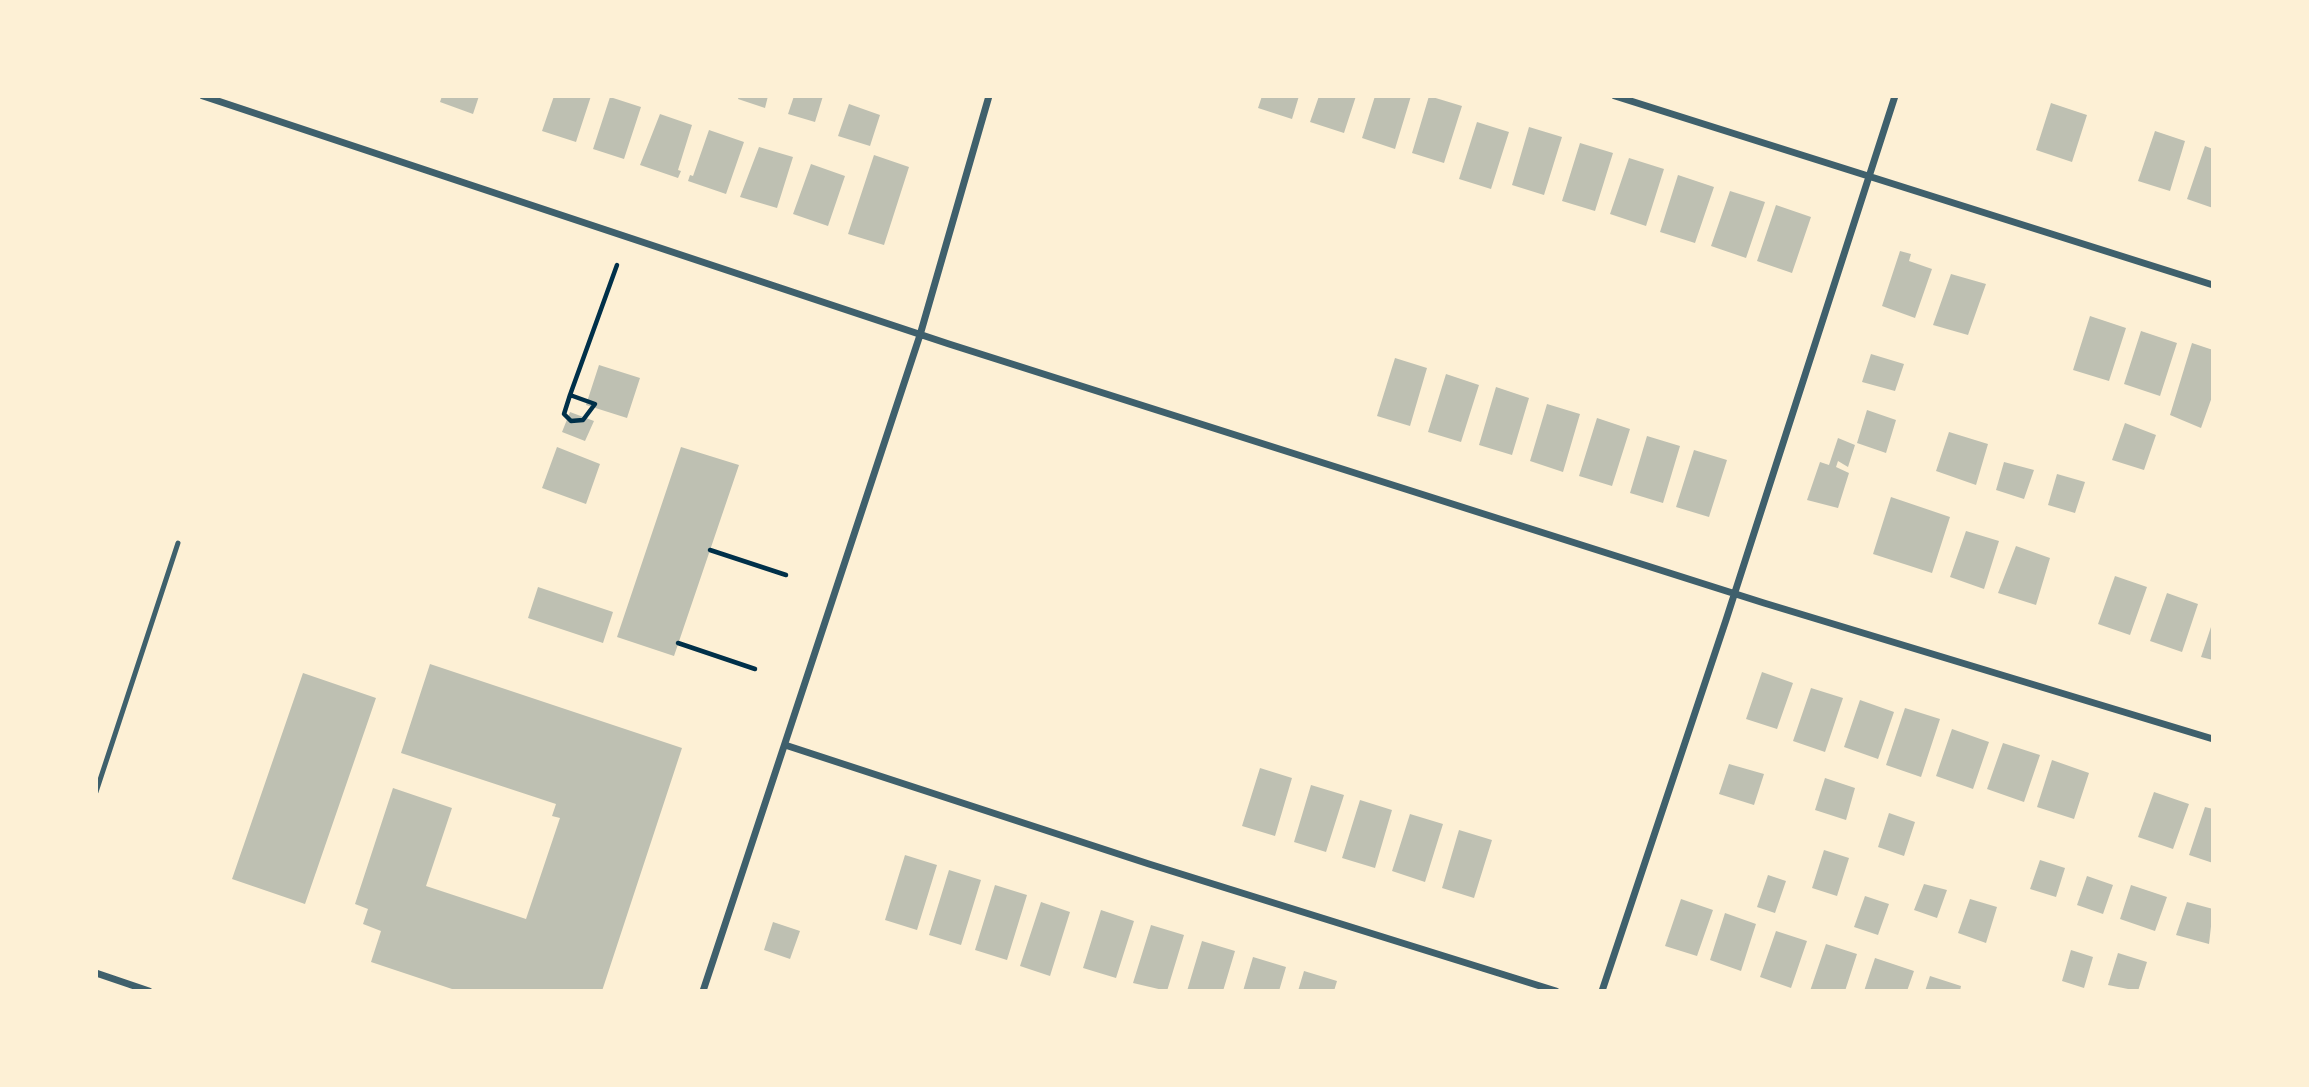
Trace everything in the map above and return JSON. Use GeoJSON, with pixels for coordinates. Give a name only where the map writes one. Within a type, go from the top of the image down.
{"type":"FeatureCollection","features":[{"type":"Feature","properties":{"kind":"street"},"geometry":{"type":"LineString","coordinates":[[203,96],[920,334],[1735,594],[2213,739]]}},
{"type":"Feature","properties":{"kind":"street"},"geometry":{"type":"LineString","coordinates":[[703,991],[920,334],[989,96]]}},
{"type":"Feature","properties":{"kind":"street"},"geometry":{"type":"LineString","coordinates":[[1615,96],[2213,285]]}},
{"type":"Feature","properties":{"kind":"street"},"geometry":{"type":"LineString","coordinates":[[1602,991],[1735,594],[1895,96]]}},
{"type":"Feature","properties":{"kind":"street"},"geometry":{"type":"LineString","coordinates":[[785,745],[1149,864],[1556,991]]}},
{"type":"Feature","properties":{"kind":"street"},"geometry":{"type":"LineString","coordinates":[[96,973],[149,991]]}},
{"type":"Feature","properties":{"kind":"lane"},"geometry":{"type":"LineString","coordinates":[[96,792],[178,543]]}},
{"type":"Feature","properties":{"kind":"path"},"geometry":{"type":"LineString","coordinates":[[570,395],[595,404],[583,421],[571,421],[565,417],[570,395],[617,265]]}},
{"type":"Feature","properties":{"kind":"path"},"geometry":{"type":"LineString","coordinates":[[710,550],[786,575]]}},
{"type":"Feature","properties":{"kind":"path"},"geometry":{"type":"LineString","coordinates":[[678,643],[755,669]]}},
{"type":"Feature","properties":{"kind":"building"},"geometry":{"type":"Polygon","coordinates":[[[442,96],[479,96],[473,114],[440,102],[442,96]]]}},
{"type":"Feature","properties":{"kind":"building"},"geometry":{"type":"Polygon","coordinates":[[[554,96],[591,96],[576,142],[542,131],[554,96]]]}},
{"type":"Feature","properties":{"kind":"building"},"geometry":{"type":"Polygon","coordinates":[[[739,96],[768,96],[765,108],[738,99],[739,96]]]}},
{"type":"Feature","properties":{"kind":"building"},"geometry":{"type":"Polygon","coordinates":[[[794,96],[823,96],[815,122],[788,114],[794,96]]]}},
{"type":"Feature","properties":{"kind":"building"},"geometry":{"type":"Polygon","coordinates":[[[1262,96],[1299,96],[1292,119],[1258,108],[1262,96]]]}},
{"type":"Feature","properties":{"kind":"building"},"geometry":{"type":"Polygon","coordinates":[[[1319,96],[1356,96],[1344,133],[1310,122],[1319,96]]]}},
{"type":"Feature","properties":{"kind":"building"},"geometry":{"type":"Polygon","coordinates":[[[1375,96],[1411,96],[1395,149],[1362,138],[1375,96]]]}},
{"type":"Feature","properties":{"kind":"building"},"geometry":{"type":"Polygon","coordinates":[[[1429,96],[1462,106],[1444,163],[1412,153],[1429,96]]]}},
{"type":"Feature","properties":{"kind":"building"},"geometry":{"type":"Polygon","coordinates":[[[610,97],[641,107],[624,159],[593,149],[610,97]]]}},
{"type":"Feature","properties":{"kind":"building"},"geometry":{"type":"Polygon","coordinates":[[[2051,103],[2087,115],[2072,162],[2036,150],[2051,103]]]}},
{"type":"Feature","properties":{"kind":"building"},"geometry":{"type":"Polygon","coordinates":[[[849,104],[880,115],[870,146],[838,136],[849,104]]]}},
{"type":"Feature","properties":{"kind":"building"},"geometry":{"type":"Polygon","coordinates":[[[660,114],[692,125],[678,178],[640,165],[660,114]]]}},
{"type":"Feature","properties":{"kind":"building"},"geometry":{"type":"Polygon","coordinates":[[[1477,122],[1509,132],[1491,189],[1459,179],[1477,122]]]}},
{"type":"Feature","properties":{"kind":"building"},"geometry":{"type":"Polygon","coordinates":[[[1529,127],[1562,137],[1544,195],[1512,185],[1529,127]]]}},
{"type":"Feature","properties":{"kind":"building"},"geometry":{"type":"Polygon","coordinates":[[[709,130],[744,142],[726,194],[688,181],[690,175],[693,176],[709,130]]]}},
{"type":"Feature","properties":{"kind":"building"},"geometry":{"type":"Polygon","coordinates":[[[2155,131],[2185,141],[2170,191],[2138,181],[2155,131]]]}},
{"type":"Feature","properties":{"kind":"building"},"geometry":{"type":"Polygon","coordinates":[[[1580,143],[1613,153],[1595,211],[1562,201],[1580,143]]]}},
{"type":"Feature","properties":{"kind":"building"},"geometry":{"type":"Polygon","coordinates":[[[2205,146],[2213,149],[2213,208],[2187,199],[2205,146]]]}},
{"type":"Feature","properties":{"kind":"building"},"geometry":{"type":"Polygon","coordinates":[[[759,147],[793,157],[777,208],[740,197],[759,147]]]}},
{"type":"Feature","properties":{"kind":"building"},"geometry":{"type":"Polygon","coordinates":[[[874,155],[909,167],[884,245],[848,234],[874,155]]]}},
{"type":"Feature","properties":{"kind":"building"},"geometry":{"type":"Polygon","coordinates":[[[1629,158],[1664,169],[1646,226],[1610,214],[1629,158]]]}},
{"type":"Feature","properties":{"kind":"building"},"geometry":{"type":"Polygon","coordinates":[[[811,164],[845,176],[828,226],[793,214],[811,164]]]}},
{"type":"Feature","properties":{"kind":"building"},"geometry":{"type":"Polygon","coordinates":[[[1678,175],[1714,187],[1695,243],[1660,232],[1678,175]]]}},
{"type":"Feature","properties":{"kind":"building"},"geometry":{"type":"Polygon","coordinates":[[[1730,191],[1765,202],[1746,258],[1711,246],[1730,191]]]}},
{"type":"Feature","properties":{"kind":"building"},"geometry":{"type":"Polygon","coordinates":[[[1776,205],[1811,217],[1792,273],[1757,261],[1776,205]]]}},
{"type":"Feature","properties":{"kind":"building"},"geometry":{"type":"Polygon","coordinates":[[[1900,251],[1911,254],[1909,261],[1932,269],[1915,318],[1882,306],[1900,251]]]}},
{"type":"Feature","properties":{"kind":"building"},"geometry":{"type":"Polygon","coordinates":[[[1951,274],[1986,284],[1968,335],[1933,325],[1951,274]]]}},
{"type":"Feature","properties":{"kind":"building"},"geometry":{"type":"Polygon","coordinates":[[[2090,316],[2126,328],[2109,381],[2073,370],[2090,316]]]}},
{"type":"Feature","properties":{"kind":"building"},"geometry":{"type":"Polygon","coordinates":[[[2141,331],[2177,343],[2160,396],[2124,384],[2141,331]]]}},
{"type":"Feature","properties":{"kind":"building"},"geometry":{"type":"Polygon","coordinates":[[[2192,343],[2213,350],[2213,394],[2201,428],[2170,415],[2192,343]]]}},
{"type":"Feature","properties":{"kind":"building"},"geometry":{"type":"Polygon","coordinates":[[[1871,354],[1904,364],[1895,391],[1862,382],[1871,354]]]}},
{"type":"Feature","properties":{"kind":"building"},"geometry":{"type":"Polygon","coordinates":[[[1395,358],[1427,368],[1410,426],[1377,416],[1395,358]]]}},
{"type":"Feature","properties":{"kind":"building"},"geometry":{"type":"Polygon","coordinates":[[[599,365],[640,378],[627,418],[586,405],[599,365]]]}},
{"type":"Feature","properties":{"kind":"building"},"geometry":{"type":"Polygon","coordinates":[[[1446,374],[1479,385],[1461,442],[1428,432],[1446,374]]]}},
{"type":"Feature","properties":{"kind":"building"},"geometry":{"type":"Polygon","coordinates":[[[1496,387],[1529,398],[1512,455],[1479,445],[1496,387]]]}},
{"type":"Feature","properties":{"kind":"building"},"geometry":{"type":"Polygon","coordinates":[[[1547,404],[1580,414],[1563,472],[1530,461],[1547,404]]]}},
{"type":"Feature","properties":{"kind":"building"},"geometry":{"type":"Polygon","coordinates":[[[1867,410],[1896,420],[1886,453],[1857,443],[1867,410]]]}},
{"type":"Feature","properties":{"kind":"building"},"geometry":{"type":"Polygon","coordinates":[[[570,412],[594,421],[585,441],[562,432],[570,412]]]}},
{"type":"Feature","properties":{"kind":"building"},"geometry":{"type":"Polygon","coordinates":[[[1597,418],[1630,429],[1612,486],[1579,476],[1597,418]]]}},
{"type":"Feature","properties":{"kind":"building"},"geometry":{"type":"Polygon","coordinates":[[[2125,423],[2156,435],[2144,470],[2112,460],[2125,423]]]}},
{"type":"Feature","properties":{"kind":"building"},"geometry":{"type":"Polygon","coordinates":[[[1949,432],[1988,444],[1976,485],[1936,471],[1949,432]]]}},
{"type":"Feature","properties":{"kind":"building"},"geometry":{"type":"Polygon","coordinates":[[[1647,436],[1680,446],[1663,503],[1630,493],[1647,436]]]}},
{"type":"Feature","properties":{"kind":"building"},"geometry":{"type":"Polygon","coordinates":[[[1838,438],[1855,445],[1848,467],[1838,461],[1836,467],[1849,473],[1838,508],[1807,500],[1820,462],[1829,465],[1838,438]]]}},
{"type":"Feature","properties":{"kind":"building"},"geometry":{"type":"Polygon","coordinates":[[[557,447],[600,464],[586,504],[542,488],[557,447]]]}},
{"type":"Feature","properties":{"kind":"building"},"geometry":{"type":"Polygon","coordinates":[[[681,447],[739,465],[674,656],[617,637],[681,447]]]}},
{"type":"Feature","properties":{"kind":"building"},"geometry":{"type":"Polygon","coordinates":[[[1694,450],[1727,460],[1709,517],[1676,507],[1694,450]]]}},
{"type":"Feature","properties":{"kind":"building"},"geometry":{"type":"Polygon","coordinates":[[[2004,462],[2034,470],[2024,499],[1996,490],[2004,462]]]}},
{"type":"Feature","properties":{"kind":"building"},"geometry":{"type":"Polygon","coordinates":[[[2057,474],[2085,482],[2075,513],[2048,505],[2057,474]]]}},
{"type":"Feature","properties":{"kind":"building"},"geometry":{"type":"Polygon","coordinates":[[[1891,497],[1950,517],[1932,573],[1873,554],[1891,497]]]}},
{"type":"Feature","properties":{"kind":"building"},"geometry":{"type":"Polygon","coordinates":[[[1966,531],[1999,541],[1984,589],[1950,577],[1966,531]]]}},
{"type":"Feature","properties":{"kind":"building"},"geometry":{"type":"Polygon","coordinates":[[[2016,546],[2050,558],[2036,605],[1998,593],[2016,546]]]}},
{"type":"Feature","properties":{"kind":"building"},"geometry":{"type":"Polygon","coordinates":[[[2115,576],[2147,587],[2130,635],[2098,624],[2115,576]]]}},
{"type":"Feature","properties":{"kind":"building"},"geometry":{"type":"Polygon","coordinates":[[[538,587],[613,612],[603,643],[528,618],[538,587]]]}},
{"type":"Feature","properties":{"kind":"building"},"geometry":{"type":"Polygon","coordinates":[[[2167,593],[2198,604],[2182,652],[2150,641],[2167,593]]]}},
{"type":"Feature","properties":{"kind":"building"},"geometry":{"type":"Polygon","coordinates":[[[2213,624],[2213,660],[2201,657],[2213,624]]]}},
{"type":"Feature","properties":{"kind":"building"},"geometry":{"type":"Polygon","coordinates":[[[430,664],[682,748],[602,991],[458,991],[371,962],[381,931],[363,924],[368,909],[355,904],[393,788],[452,808],[426,886],[526,919],[560,818],[552,816],[556,804],[401,753],[430,664]]]}},
{"type":"Feature","properties":{"kind":"building"},"geometry":{"type":"Polygon","coordinates":[[[1762,672],[1793,683],[1777,729],[1746,719],[1762,672]]]}},
{"type":"Feature","properties":{"kind":"building"},"geometry":{"type":"Polygon","coordinates":[[[303,673],[376,698],[305,904],[232,879],[303,673]]]}},
{"type":"Feature","properties":{"kind":"building"},"geometry":{"type":"Polygon","coordinates":[[[1811,688],[1843,698],[1825,752],[1793,741],[1811,688]]]}},
{"type":"Feature","properties":{"kind":"building"},"geometry":{"type":"Polygon","coordinates":[[[1860,700],[1894,712],[1878,759],[1844,747],[1860,700]]]}},
{"type":"Feature","properties":{"kind":"building"},"geometry":{"type":"Polygon","coordinates":[[[1905,708],[1940,719],[1921,777],[1886,765],[1905,708]]]}},
{"type":"Feature","properties":{"kind":"building"},"geometry":{"type":"Polygon","coordinates":[[[1952,729],[1989,742],[1973,789],[1936,776],[1952,729]]]}},
{"type":"Feature","properties":{"kind":"building"},"geometry":{"type":"Polygon","coordinates":[[[2003,743],[2040,755],[2024,802],[1987,789],[2003,743]]]}},
{"type":"Feature","properties":{"kind":"building"},"geometry":{"type":"Polygon","coordinates":[[[2052,760],[2089,773],[2074,819],[2037,807],[2052,760]]]}},
{"type":"Feature","properties":{"kind":"building"},"geometry":{"type":"Polygon","coordinates":[[[1729,764],[1764,774],[1754,805],[1719,794],[1729,764]]]}},
{"type":"Feature","properties":{"kind":"building"},"geometry":{"type":"Polygon","coordinates":[[[1260,768],[1292,778],[1275,836],[1242,826],[1260,768]]]}},
{"type":"Feature","properties":{"kind":"building"},"geometry":{"type":"Polygon","coordinates":[[[1825,778],[1855,788],[1846,820],[1815,810],[1825,778]]]}},
{"type":"Feature","properties":{"kind":"building"},"geometry":{"type":"Polygon","coordinates":[[[1311,785],[1344,795],[1326,852],[1294,842],[1311,785]]]}},
{"type":"Feature","properties":{"kind":"building"},"geometry":{"type":"Polygon","coordinates":[[[2154,792],[2189,804],[2173,849],[2138,837],[2154,792]]]}},
{"type":"Feature","properties":{"kind":"building"},"geometry":{"type":"Polygon","coordinates":[[[1360,800],[1392,810],[1375,868],[1342,858],[1360,800]]]}},
{"type":"Feature","properties":{"kind":"building"},"geometry":{"type":"Polygon","coordinates":[[[2205,807],[2213,809],[2213,863],[2189,855],[2205,807]]]}},
{"type":"Feature","properties":{"kind":"building"},"geometry":{"type":"Polygon","coordinates":[[[1889,813],[1915,822],[1904,856],[1878,847],[1889,813]]]}},
{"type":"Feature","properties":{"kind":"building"},"geometry":{"type":"Polygon","coordinates":[[[1410,814],[1443,824],[1425,882],[1392,871],[1410,814]]]}},
{"type":"Feature","properties":{"kind":"building"},"geometry":{"type":"Polygon","coordinates":[[[1459,830],[1492,840],[1474,898],[1442,888],[1459,830]]]}},
{"type":"Feature","properties":{"kind":"building"},"geometry":{"type":"Polygon","coordinates":[[[1824,850],[1849,858],[1837,896],[1812,888],[1824,850]]]}},
{"type":"Feature","properties":{"kind":"building"},"geometry":{"type":"Polygon","coordinates":[[[905,855],[937,865],[917,930],[885,920],[905,855]]]}},
{"type":"Feature","properties":{"kind":"building"},"geometry":{"type":"Polygon","coordinates":[[[2040,860],[2065,868],[2056,897],[2030,889],[2040,860]]]}},
{"type":"Feature","properties":{"kind":"building"},"geometry":{"type":"Polygon","coordinates":[[[949,870],[981,880],[961,945],[929,935],[949,870]]]}},
{"type":"Feature","properties":{"kind":"building"},"geometry":{"type":"Polygon","coordinates":[[[1768,875],[1786,881],[1775,913],[1757,907],[1768,875]]]}},
{"type":"Feature","properties":{"kind":"building"},"geometry":{"type":"Polygon","coordinates":[[[2087,876],[2113,885],[2103,914],[2077,905],[2087,876]]]}},
{"type":"Feature","properties":{"kind":"building"},"geometry":{"type":"Polygon","coordinates":[[[1924,884],[1947,890],[1937,918],[1914,910],[1924,884]]]}},
{"type":"Feature","properties":{"kind":"building"},"geometry":{"type":"Polygon","coordinates":[[[995,885],[1027,895],[1007,960],[975,950],[995,885]]]}},
{"type":"Feature","properties":{"kind":"building"},"geometry":{"type":"Polygon","coordinates":[[[2131,885],[2167,897],[2155,931],[2120,919],[2131,885]]]}},
{"type":"Feature","properties":{"kind":"building"},"geometry":{"type":"Polygon","coordinates":[[[1865,896],[1889,904],[1878,935],[1854,927],[1865,896]]]}},
{"type":"Feature","properties":{"kind":"building"},"geometry":{"type":"Polygon","coordinates":[[[1681,899],[1713,910],[1697,956],[1665,946],[1681,899]]]}},
{"type":"Feature","properties":{"kind":"building"},"geometry":{"type":"Polygon","coordinates":[[[1970,899],[1997,907],[1986,943],[1958,933],[1970,899]]]}},
{"type":"Feature","properties":{"kind":"building"},"geometry":{"type":"Polygon","coordinates":[[[1041,902],[1070,912],[1050,976],[1020,966],[1041,902]]]}},
{"type":"Feature","properties":{"kind":"building"},"geometry":{"type":"Polygon","coordinates":[[[2187,902],[2213,909],[2209,944],[2176,935],[2187,902]]]}},
{"type":"Feature","properties":{"kind":"building"},"geometry":{"type":"Polygon","coordinates":[[[1101,910],[1134,921],[1116,978],[1083,968],[1101,910]]]}},
{"type":"Feature","properties":{"kind":"building"},"geometry":{"type":"Polygon","coordinates":[[[1725,913],[1756,924],[1741,971],[1710,960],[1725,913]]]}},
{"type":"Feature","properties":{"kind":"building"},"geometry":{"type":"Polygon","coordinates":[[[773,922],[800,931],[790,959],[764,950],[773,922]]]}},
{"type":"Feature","properties":{"kind":"building"},"geometry":{"type":"Polygon","coordinates":[[[1151,925],[1184,935],[1167,991],[1133,983],[1151,925]]]}},
{"type":"Feature","properties":{"kind":"building"},"geometry":{"type":"Polygon","coordinates":[[[1776,931],[1807,941],[1791,988],[1760,977],[1776,931]]]}},
{"type":"Feature","properties":{"kind":"building"},"geometry":{"type":"Polygon","coordinates":[[[1202,941],[1235,951],[1223,991],[1187,991],[1202,941]]]}},
{"type":"Feature","properties":{"kind":"building"},"geometry":{"type":"Polygon","coordinates":[[[1826,944],[1857,954],[1845,991],[1810,991],[1826,944]]]}},
{"type":"Feature","properties":{"kind":"building"},"geometry":{"type":"Polygon","coordinates":[[[2071,950],[2093,957],[2084,988],[2062,981],[2071,950]]]}},
{"type":"Feature","properties":{"kind":"building"},"geometry":{"type":"Polygon","coordinates":[[[2118,953],[2147,962],[2138,991],[2108,985],[2118,953]]]}},
{"type":"Feature","properties":{"kind":"building"},"geometry":{"type":"Polygon","coordinates":[[[1253,957],[1286,967],[1279,991],[1243,991],[1253,957]]]}},
{"type":"Feature","properties":{"kind":"building"},"geometry":{"type":"Polygon","coordinates":[[[1875,958],[1914,971],[1907,991],[1864,991],[1875,958]]]}},
{"type":"Feature","properties":{"kind":"building"},"geometry":{"type":"Polygon","coordinates":[[[1304,971],[1337,981],[1334,991],[1298,991],[1304,971]]]}},
{"type":"Feature","properties":{"kind":"building"},"geometry":{"type":"Polygon","coordinates":[[[1930,976],[1961,986],[1960,991],[1925,991],[1930,976]]]}}]}
